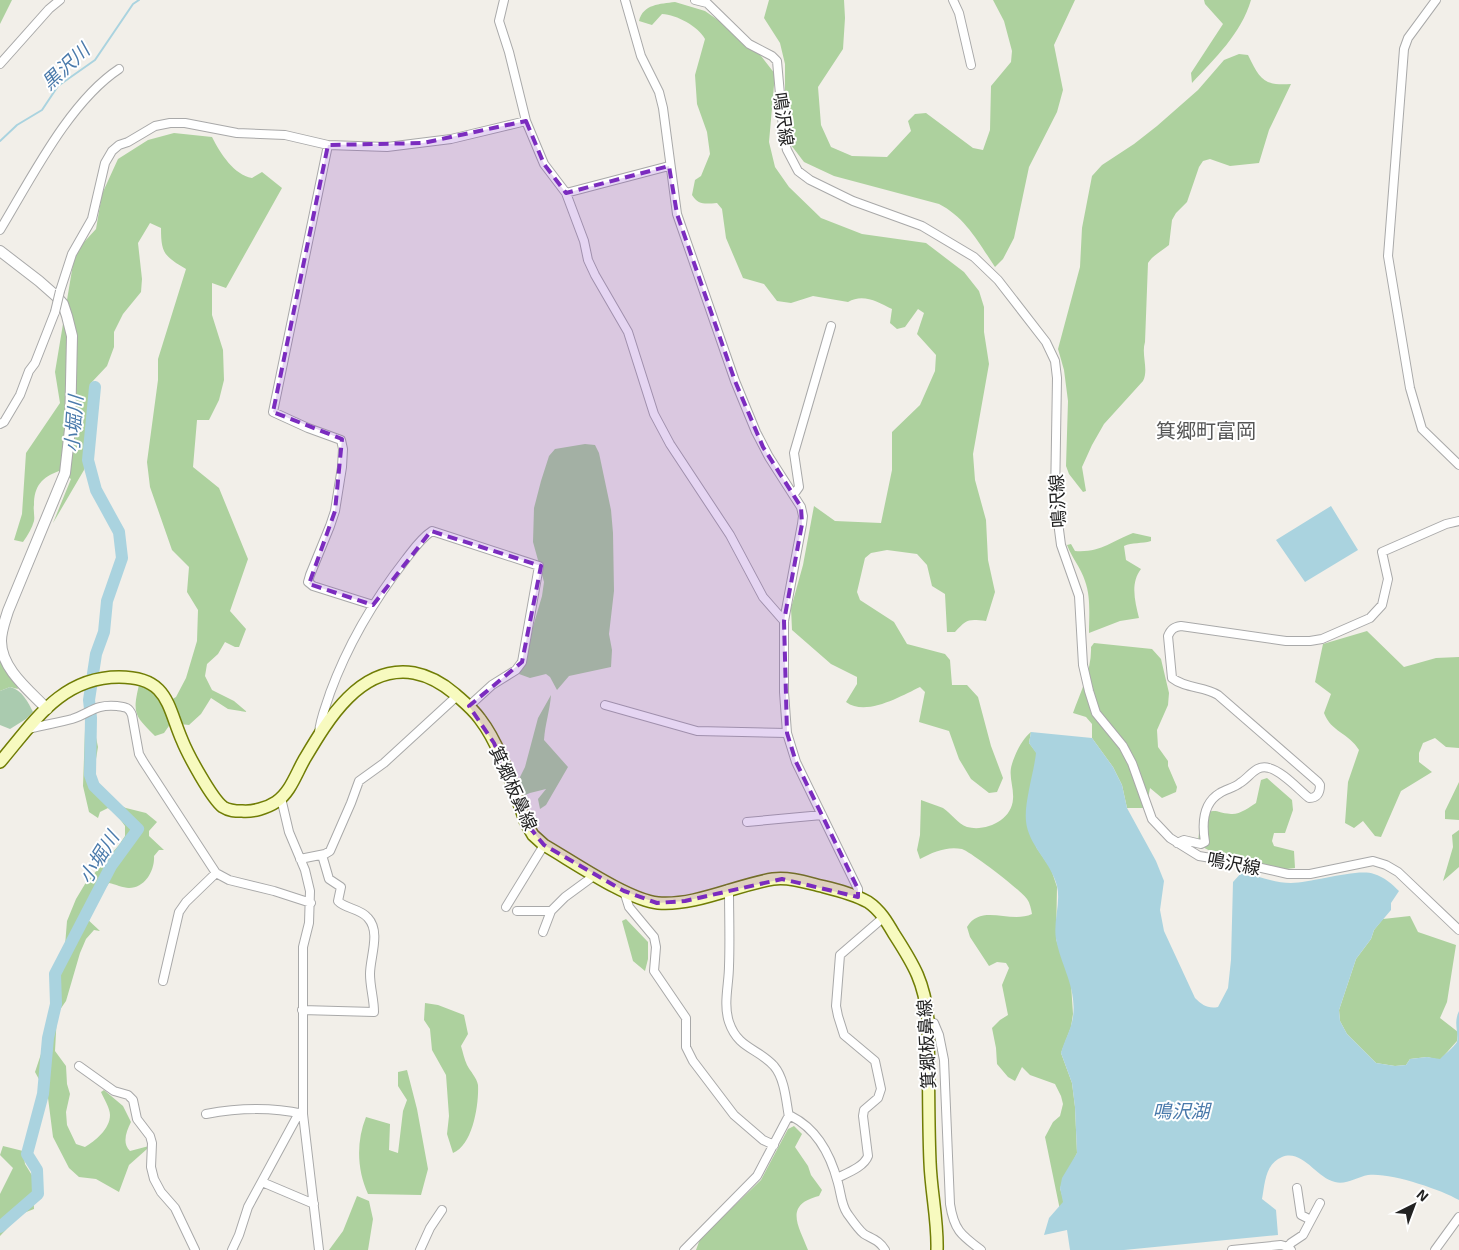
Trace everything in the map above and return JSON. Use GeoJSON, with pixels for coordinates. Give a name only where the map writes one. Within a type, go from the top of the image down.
{"type":"FeatureCollection","features":[{"type":"Feature","properties":{"kind":"main road","name":"箕郷板鼻線"},"geometry":{"type":"LineString","coordinates":[[0,762],[60,696],[85,681],[120,677],[146,682],[160,690],[166,698],[185,747],[214,796],[221,805],[230,810],[244,812],[262,808],[275,803],[281,798],[290,787],[329,720],[366,682],[384,674],[408,672],[442,683],[469,706],[481,720],[490,734],[526,823],[533,835],[544,845],[624,891],[649,901],[668,903],[685,901],[770,880],[788,879],[808,882],[858,897],[875,907],[884,917],[914,965],[926,1000],[928,1020],[930,1161],[937,1250]]}},
{"type":"Feature","properties":{"kind":"street"},"geometry":{"type":"LineString","coordinates":[[0,64],[49,9],[60,0]]}},
{"type":"Feature","properties":{"kind":"street"},"geometry":{"type":"LineString","coordinates":[[504,0],[499,21],[509,52],[526,121],[544,164],[566,193],[584,241],[588,260],[628,332],[654,414],[661,430],[730,535],[763,596],[784,621]]}},
{"type":"Feature","properties":{"kind":"street"},"geometry":{"type":"LineString","coordinates":[[625,0],[641,56],[659,92],[663,108],[669,166],[677,214],[735,381],[763,447],[801,507],[803,516],[784,621],[784,692],[787,733],[796,762],[858,889],[858,897]]}},
{"type":"Feature","properties":{"kind":"street","name":"鳴沢線"},"geometry":{"type":"LineString","coordinates":[[695,0],[708,3],[749,44],[772,56],[777,61],[784,139],[787,150],[798,171],[815,183],[853,201],[922,226],[974,257],[998,280],[1052,352],[1057,378],[1056,516],[1061,545],[1079,596],[1083,665],[1096,713],[1122,746],[1132,763],[1152,819],[1176,843],[1199,856],[1288,874],[1310,874],[1373,861],[1380,863],[1398,872],[1459,930]]}},
{"type":"Feature","properties":{"kind":"street"},"geometry":{"type":"LineString","coordinates":[[953,0],[958,12],[971,65]]}},
{"type":"Feature","properties":{"kind":"street"},"geometry":{"type":"LineString","coordinates":[[1436,0],[1408,38],[1404,49],[1388,256],[1410,388],[1422,430],[1459,465]]}},
{"type":"Feature","properties":{"kind":"street"},"geometry":{"type":"LineString","coordinates":[[0,230],[69,117],[107,77],[119,69]]}},
{"type":"Feature","properties":{"kind":"street"},"geometry":{"type":"LineString","coordinates":[[0,424],[4,422],[20,395],[29,371],[35,363],[55,312],[72,254],[92,218],[105,163],[112,151],[119,145],[128,142],[155,126],[176,123],[193,124],[244,134],[285,135],[328,145],[387,147],[423,144],[481,133],[526,121]]}},
{"type":"Feature","properties":{"kind":"street"},"geometry":{"type":"LineString","coordinates":[[328,145],[273,412],[341,440],[342,467],[335,511],[308,582],[313,586],[373,606]]}},
{"type":"Feature","properties":{"kind":"street"},"geometry":{"type":"LineString","coordinates":[[566,193],[669,166]]}},
{"type":"Feature","properties":{"kind":"street"},"geometry":{"type":"LineString","coordinates":[[0,251],[39,281],[63,304],[72,336],[70,429],[65,473],[8,611],[1,640],[1,650],[12,671],[47,709]]}},
{"type":"Feature","properties":{"kind":"street"},"geometry":{"type":"LineString","coordinates":[[794,494],[799,487],[794,453],[831,326]]}},
{"type":"Feature","properties":{"kind":"street"},"geometry":{"type":"LineString","coordinates":[[1176,843],[1184,840],[1201,844],[1205,842],[1203,830],[1206,809],[1212,799],[1221,792],[1240,784],[1259,768],[1268,767],[1277,771],[1309,798],[1317,795],[1320,785],[1218,695],[1179,683],[1172,678],[1168,636],[1170,631],[1182,626],[1286,641],[1322,639],[1370,618],[1382,604],[1388,579],[1382,552],[1446,524],[1459,521]]}},
{"type":"Feature","properties":{"kind":"street"},"geometry":{"type":"LineString","coordinates":[[319,735],[322,716],[340,667],[373,606],[410,554],[432,531],[539,566],[522,662],[516,670],[492,685],[469,706]]}},
{"type":"Feature","properties":{"kind":"street"},"geometry":{"type":"LineString","coordinates":[[300,859],[322,855],[330,851],[359,781],[384,763],[457,696]]}},
{"type":"Feature","properties":{"kind":"street"},"geometry":{"type":"LineString","coordinates":[[29,729],[74,718],[96,707],[106,705],[126,707],[132,715],[139,754],[216,873],[229,880],[274,890],[310,903]]}},
{"type":"Feature","properties":{"kind":"street"},"geometry":{"type":"LineString","coordinates":[[605,705],[696,730],[787,733]]}},
{"type":"Feature","properties":{"kind":"street"},"geometry":{"type":"LineString","coordinates":[[281,798],[289,832],[305,870],[310,903],[310,923],[303,947],[301,1114],[319,1250]]}},
{"type":"Feature","properties":{"kind":"street"},"geometry":{"type":"LineString","coordinates":[[748,822],[822,815]]}},
{"type":"Feature","properties":{"kind":"street"},"geometry":{"type":"LineString","coordinates":[[506,907],[544,845]]}},
{"type":"Feature","properties":{"kind":"street"},"geometry":{"type":"LineString","coordinates":[[302,1010],[374,1012],[370,972],[374,934],[372,922],[365,914],[340,904],[338,901],[341,887],[329,879],[322,855]]}},
{"type":"Feature","properties":{"kind":"street"},"geometry":{"type":"LineString","coordinates":[[163,982],[179,912],[186,902],[216,873]]}},
{"type":"Feature","properties":{"kind":"street"},"geometry":{"type":"LineString","coordinates":[[544,932],[551,911],[565,897],[595,875]]}},
{"type":"Feature","properties":{"kind":"street"},"geometry":{"type":"LineString","coordinates":[[684,1250],[757,1176],[789,1117],[783,1089],[775,1068],[766,1058],[744,1046],[734,1034],[728,1022],[726,1008],[729,968],[729,889]]}},
{"type":"Feature","properties":{"kind":"street"},"geometry":{"type":"LineString","coordinates":[[624,891],[633,914],[654,937],[656,947],[654,971],[686,1018],[686,1047],[693,1061],[734,1115],[763,1140],[774,1144]]}},
{"type":"Feature","properties":{"kind":"street"},"geometry":{"type":"LineString","coordinates":[[517,911],[551,911]]}},
{"type":"Feature","properties":{"kind":"street"},"geometry":{"type":"LineString","coordinates":[[837,1178],[856,1169],[867,1160],[864,1110],[878,1098],[881,1090],[875,1061],[848,1040],[844,1035],[838,1016],[836,1006],[840,956],[884,917]]}},
{"type":"Feature","properties":{"kind":"street"},"geometry":{"type":"LineString","coordinates":[[928,1020],[934,1023],[939,1035],[944,1060],[950,1204],[953,1220],[961,1235],[981,1250]]}},
{"type":"Feature","properties":{"kind":"street"},"geometry":{"type":"LineString","coordinates":[[80,1066],[114,1091],[128,1095],[133,1100],[137,1119],[150,1136],[152,1143],[151,1166],[154,1179],[175,1208],[195,1250]]}},
{"type":"Feature","properties":{"kind":"street"},"geometry":{"type":"LineString","coordinates":[[206,1114],[228,1110],[254,1109],[301,1114]]}},
{"type":"Feature","properties":{"kind":"street"},"geometry":{"type":"LineString","coordinates":[[232,1250],[240,1234],[248,1207],[301,1114]]}},
{"type":"Feature","properties":{"kind":"street"},"geometry":{"type":"LineString","coordinates":[[789,1117],[802,1122],[812,1130],[829,1158],[837,1178],[846,1212],[860,1230],[876,1240],[885,1250]]}},
{"type":"Feature","properties":{"kind":"street"},"geometry":{"type":"LineString","coordinates":[[262,1182],[314,1204]]}},
{"type":"Feature","properties":{"kind":"street"},"geometry":{"type":"LineString","coordinates":[[1297,1188],[1301,1215],[1311,1220]]}},
{"type":"Feature","properties":{"kind":"street"},"geometry":{"type":"LineString","coordinates":[[1232,1250],[1281,1245],[1289,1248],[1291,1243],[1303,1235],[1320,1203]]}},
{"type":"Feature","properties":{"kind":"street"},"geometry":{"type":"LineString","coordinates":[[420,1250],[430,1228],[442,1210]]}},
{"type":"Feature","properties":{"kind":"street"},"geometry":{"type":"LineString","coordinates":[[1435,1250],[1459,1217]]}},
{"type":"Feature","properties":{"kind":"highlighted area"},"geometry":{"type":"Polygon","coordinates":[[[526,121],[544,164],[566,193],[669,166],[677,214],[735,381],[763,447],[801,507],[802,524],[784,621],[787,733],[796,762],[858,889],[858,897],[782,879],[685,901],[657,903],[624,891],[544,845],[526,823],[494,743],[469,706],[522,662],[541,566],[431,531],[373,605],[309,584],[335,511],[342,439],[273,412],[328,145],[423,143],[526,121]]]}},
{"type":"Feature","properties":{"kind":"green space"},"geometry":{"type":"Polygon","coordinates":[[[0,0],[12,0],[0,24],[0,0]]]}},
{"type":"Feature","properties":{"kind":"green space"},"geometry":{"type":"Polygon","coordinates":[[[769,0],[844,0],[843,49],[818,87],[821,125],[831,147],[852,156],[887,157],[911,131],[908,121],[915,114],[926,113],[973,148],[983,150],[990,130],[991,86],[1011,62],[1012,51],[1004,21],[993,0],[1075,0],[1054,45],[1063,90],[1057,112],[1029,167],[1014,238],[1003,259],[995,267],[964,223],[939,204],[834,176],[804,162],[791,145],[785,127],[785,64],[780,43],[764,18],[769,0]]]}},
{"type":"Feature","properties":{"kind":"green space"},"geometry":{"type":"Polygon","coordinates":[[[1204,0],[1251,0],[1247,12],[1234,35],[1192,83],[1191,73],[1223,24],[1205,4],[1204,0]]]}},
{"type":"Feature","properties":{"kind":"green space"},"geometry":{"type":"Polygon","coordinates":[[[675,2],[705,11],[751,43],[775,74],[769,142],[775,167],[789,187],[821,218],[862,234],[926,243],[964,272],[979,291],[984,307],[984,332],[989,364],[973,454],[975,480],[986,520],[988,560],[995,592],[986,621],[968,621],[955,632],[947,632],[945,594],[932,586],[927,565],[917,554],[887,550],[871,553],[865,558],[857,592],[860,600],[894,622],[907,644],[945,654],[950,660],[952,685],[967,685],[978,697],[991,746],[1003,778],[997,792],[989,793],[971,779],[959,759],[949,731],[919,722],[925,692],[920,687],[883,704],[863,707],[854,706],[846,702],[857,684],[857,677],[831,664],[792,630],[791,608],[803,565],[814,506],[835,521],[881,523],[892,470],[892,432],[920,405],[935,371],[936,355],[917,334],[924,313],[918,309],[905,327],[897,329],[890,323],[892,309],[865,298],[854,299],[848,302],[813,296],[791,303],[777,301],[764,284],[743,278],[726,238],[722,209],[717,203],[705,204],[699,202],[692,195],[695,180],[701,176],[710,154],[707,132],[697,104],[695,75],[705,39],[692,26],[674,16],[662,14],[652,25],[639,21],[641,15],[648,8],[658,4],[675,2]]]}},
{"type":"Feature","properties":{"kind":"green space"},"geometry":{"type":"Polygon","coordinates":[[[1239,54],[1248,55],[1259,75],[1268,82],[1291,84],[1269,130],[1259,163],[1230,166],[1210,159],[1203,161],[1199,167],[1187,202],[1172,220],[1169,245],[1155,255],[1148,263],[1144,347],[1145,376],[1143,381],[1104,424],[1092,445],[1082,467],[1086,491],[1083,492],[1069,474],[1066,466],[1068,401],[1064,370],[1058,349],[1080,267],[1082,228],[1092,176],[1102,165],[1134,144],[1198,90],[1224,60],[1239,54]]]}},
{"type":"Feature","properties":{"kind":"green space"},"geometry":{"type":"Polygon","coordinates":[[[174,133],[212,137],[223,156],[239,173],[252,178],[262,172],[282,188],[226,288],[212,283],[212,315],[223,350],[224,380],[219,400],[209,420],[197,420],[193,467],[219,488],[248,559],[230,611],[246,629],[239,647],[225,642],[218,654],[207,664],[205,676],[212,690],[234,701],[247,712],[228,709],[211,698],[201,714],[189,725],[171,723],[164,733],[155,736],[143,724],[137,714],[136,702],[139,685],[154,693],[164,704],[176,697],[186,678],[197,641],[198,610],[187,592],[189,567],[172,550],[150,487],[147,462],[158,380],[158,359],[186,269],[168,257],[163,249],[161,228],[150,223],[138,243],[142,279],[141,292],[123,314],[114,332],[114,347],[107,366],[91,383],[84,470],[53,523],[71,479],[59,471],[48,476],[40,483],[34,498],[34,519],[31,529],[23,542],[14,540],[22,514],[26,453],[60,403],[55,372],[75,252],[96,229],[102,194],[118,159],[148,140],[174,133]]]}},
{"type":"Feature","properties":{"kind":"green space"},"geometry":{"type":"Polygon","coordinates":[[[585,444],[595,445],[599,453],[611,510],[614,591],[609,634],[612,650],[611,667],[569,676],[557,690],[550,677],[546,674],[530,678],[519,674],[542,596],[544,582],[533,542],[534,508],[549,456],[555,449],[585,444]]]}},
{"type":"Feature","properties":{"kind":"green space"},"geometry":{"type":"Polygon","coordinates":[[[1133,533],[1151,537],[1151,541],[1124,546],[1126,560],[1141,569],[1134,586],[1139,618],[1120,621],[1089,633],[1087,587],[1067,545],[1071,544],[1075,551],[1092,550],[1106,546],[1133,533]]]}},
{"type":"Feature","properties":{"kind":"green space"},"geometry":{"type":"Polygon","coordinates":[[[1367,631],[1404,667],[1436,658],[1459,657],[1459,748],[1446,747],[1435,738],[1423,743],[1419,753],[1419,762],[1432,772],[1401,791],[1381,837],[1375,836],[1363,821],[1354,828],[1345,823],[1348,782],[1359,750],[1355,744],[1327,719],[1324,713],[1331,694],[1315,682],[1323,644],[1367,631]]]}},
{"type":"Feature","properties":{"kind":"green space"},"geometry":{"type":"Polygon","coordinates":[[[1094,643],[1152,649],[1161,659],[1169,693],[1168,705],[1157,730],[1158,747],[1168,761],[1168,766],[1177,787],[1176,792],[1162,798],[1150,788],[1147,804],[1143,808],[1127,808],[1122,785],[1113,767],[1092,738],[1092,724],[1086,717],[1073,713],[1088,673],[1091,647],[1094,643]]]}},
{"type":"Feature","properties":{"kind":"green space"},"geometry":{"type":"Polygon","coordinates":[[[0,657],[15,680],[18,689],[10,687],[0,691],[0,657]]]}},
{"type":"Feature","properties":{"kind":"green space"},"geometry":{"type":"Polygon","coordinates":[[[10,687],[27,700],[33,712],[10,729],[0,725],[0,691],[10,687]]]}},
{"type":"Feature","properties":{"kind":"green space"},"geometry":{"type":"Polygon","coordinates":[[[551,695],[544,740],[568,767],[546,805],[540,809],[538,799],[546,789],[520,797],[514,789],[525,767],[538,718],[551,695]]]}},
{"type":"Feature","properties":{"kind":"green space"},"geometry":{"type":"Polygon","coordinates":[[[89,724],[94,728],[98,747],[94,771],[97,783],[119,805],[146,813],[157,822],[149,831],[149,836],[164,850],[159,850],[154,856],[153,867],[144,882],[129,888],[109,883],[85,917],[100,931],[94,930],[86,939],[66,1001],[57,1014],[55,1051],[66,1066],[67,1084],[70,1094],[66,1112],[67,1125],[76,1144],[85,1147],[97,1138],[108,1125],[110,1112],[101,1092],[104,1090],[123,1106],[131,1122],[125,1141],[130,1151],[149,1146],[129,1165],[119,1192],[96,1179],[79,1177],[69,1168],[53,1137],[47,1090],[35,1072],[46,1039],[52,1012],[52,990],[64,958],[67,921],[76,899],[85,884],[125,836],[125,826],[117,815],[108,808],[100,812],[98,818],[89,812],[83,786],[85,730],[89,724]]]}},
{"type":"Feature","properties":{"kind":"green space"},"geometry":{"type":"Polygon","coordinates":[[[1031,732],[1029,743],[1036,752],[1036,847],[1051,869],[1057,887],[1056,939],[1071,984],[1073,1014],[1071,1027],[1061,1053],[1072,1083],[1077,1153],[1060,1188],[1064,1202],[1060,1210],[1045,1137],[1053,1122],[1060,1116],[1063,1104],[1061,1096],[1055,1084],[1030,1075],[1022,1067],[1015,1081],[1008,1077],[997,1064],[992,1028],[1008,1015],[1002,985],[1009,968],[1006,963],[997,962],[989,966],[970,937],[967,927],[980,916],[1015,917],[1032,914],[1029,902],[1007,880],[962,849],[940,850],[920,859],[917,850],[920,835],[921,800],[943,808],[967,827],[982,828],[990,826],[997,823],[1008,813],[1013,799],[1012,764],[1019,747],[1031,732]]]}},
{"type":"Feature","properties":{"kind":"green space"},"geometry":{"type":"Polygon","coordinates":[[[1267,778],[1292,800],[1293,810],[1285,833],[1274,833],[1272,841],[1274,846],[1294,851],[1295,868],[1278,870],[1210,851],[1201,846],[1198,842],[1201,814],[1214,811],[1234,814],[1244,810],[1256,803],[1261,780],[1267,778]]]}},
{"type":"Feature","properties":{"kind":"green space"},"geometry":{"type":"Polygon","coordinates":[[[1459,782],[1459,820],[1445,819],[1445,811],[1459,782]]]}},
{"type":"Feature","properties":{"kind":"green space"},"geometry":{"type":"Polygon","coordinates":[[[1459,830],[1459,867],[1443,881],[1453,847],[1452,835],[1459,830]]]}},
{"type":"Feature","properties":{"kind":"green space"},"geometry":{"type":"Polygon","coordinates":[[[1410,916],[1418,932],[1456,945],[1447,1002],[1440,1018],[1458,1032],[1457,1041],[1440,1060],[1427,1057],[1410,1059],[1406,1065],[1395,1066],[1376,1063],[1347,1034],[1340,1021],[1339,1010],[1356,959],[1371,939],[1374,930],[1383,919],[1410,916]]]}},
{"type":"Feature","properties":{"kind":"green space"},"geometry":{"type":"Polygon","coordinates":[[[626,919],[648,942],[648,959],[645,971],[633,961],[622,921],[626,919]]]}},
{"type":"Feature","properties":{"kind":"green space"},"geometry":{"type":"Polygon","coordinates":[[[425,1003],[438,1005],[464,1015],[468,1034],[461,1046],[466,1063],[478,1085],[476,1113],[470,1133],[460,1149],[453,1153],[447,1134],[449,1116],[446,1075],[432,1050],[430,1029],[424,1020],[425,1003]]]}},
{"type":"Feature","properties":{"kind":"green space"},"geometry":{"type":"Polygon","coordinates":[[[407,1070],[417,1109],[428,1169],[421,1195],[368,1194],[364,1185],[359,1156],[359,1146],[366,1117],[390,1124],[389,1150],[398,1153],[403,1111],[407,1100],[398,1086],[398,1072],[407,1070]]]}},
{"type":"Feature","properties":{"kind":"green space"},"geometry":{"type":"Polygon","coordinates":[[[794,1126],[802,1134],[795,1147],[822,1190],[819,1196],[808,1200],[797,1211],[798,1225],[808,1250],[696,1250],[700,1239],[761,1180],[788,1129],[794,1126]]]}},
{"type":"Feature","properties":{"kind":"green space"},"geometry":{"type":"Polygon","coordinates":[[[3,1146],[23,1151],[25,1164],[33,1177],[34,1209],[21,1214],[0,1236],[0,1194],[13,1168],[0,1155],[3,1146]]]}},
{"type":"Feature","properties":{"kind":"green space"},"geometry":{"type":"Polygon","coordinates":[[[357,1196],[369,1201],[373,1219],[368,1250],[329,1250],[343,1231],[357,1196]]]}},
{"type":"Feature","properties":{"kind":"water"},"geometry":{"type":"Polygon","coordinates":[[[1331,506],[1358,550],[1305,582],[1276,540],[1331,506]]]}},
{"type":"Feature","properties":{"kind":"water","name":"鳴沢湖"},"geometry":{"type":"Polygon","coordinates":[[[1031,732],[1092,738],[1113,767],[1122,785],[1127,808],[1156,861],[1164,881],[1160,910],[1164,931],[1195,998],[1205,1006],[1218,1007],[1228,988],[1231,960],[1233,882],[1242,872],[1285,883],[1366,873],[1381,877],[1399,891],[1391,903],[1391,910],[1374,930],[1371,939],[1356,959],[1339,1010],[1340,1021],[1347,1034],[1376,1063],[1395,1066],[1406,1065],[1410,1059],[1427,1057],[1440,1059],[1457,1042],[1456,1020],[1459,1011],[1459,1200],[1427,1186],[1388,1176],[1368,1175],[1347,1182],[1335,1182],[1322,1175],[1303,1160],[1290,1156],[1282,1157],[1272,1164],[1265,1181],[1262,1199],[1276,1210],[1278,1235],[1124,1250],[1070,1250],[1067,1230],[1044,1235],[1049,1218],[1063,1202],[1060,1188],[1062,1178],[1077,1153],[1072,1083],[1061,1053],[1072,1022],[1074,1006],[1071,987],[1058,949],[1055,933],[1058,899],[1057,886],[1050,869],[1031,838],[1026,821],[1026,805],[1036,753],[1029,743],[1031,732]]]}},
{"type":"Feature","properties":{"kind":"waterway","name":"黒沢川"},"geometry":{"type":"LineString","coordinates":[[0,141],[17,125],[42,110],[58,86],[95,60],[133,4],[139,0]]}},
{"type":"Feature","properties":{"kind":"waterway","name":"小堀川"},"geometry":{"type":"LineString","coordinates":[[0,1227],[38,1194],[37,1170],[27,1154],[43,1094],[48,1038],[56,1004],[55,974],[111,866],[138,829],[94,786],[90,775],[91,718],[89,700],[96,654],[104,632],[107,601],[122,558],[119,532],[96,490],[88,460],[95,387]]}},
{"type":"Feature","properties":{"kind":"district","name":"箕郷町富岡"},"geometry":{"type":"Point","coordinates":[1206,430]}}]}
